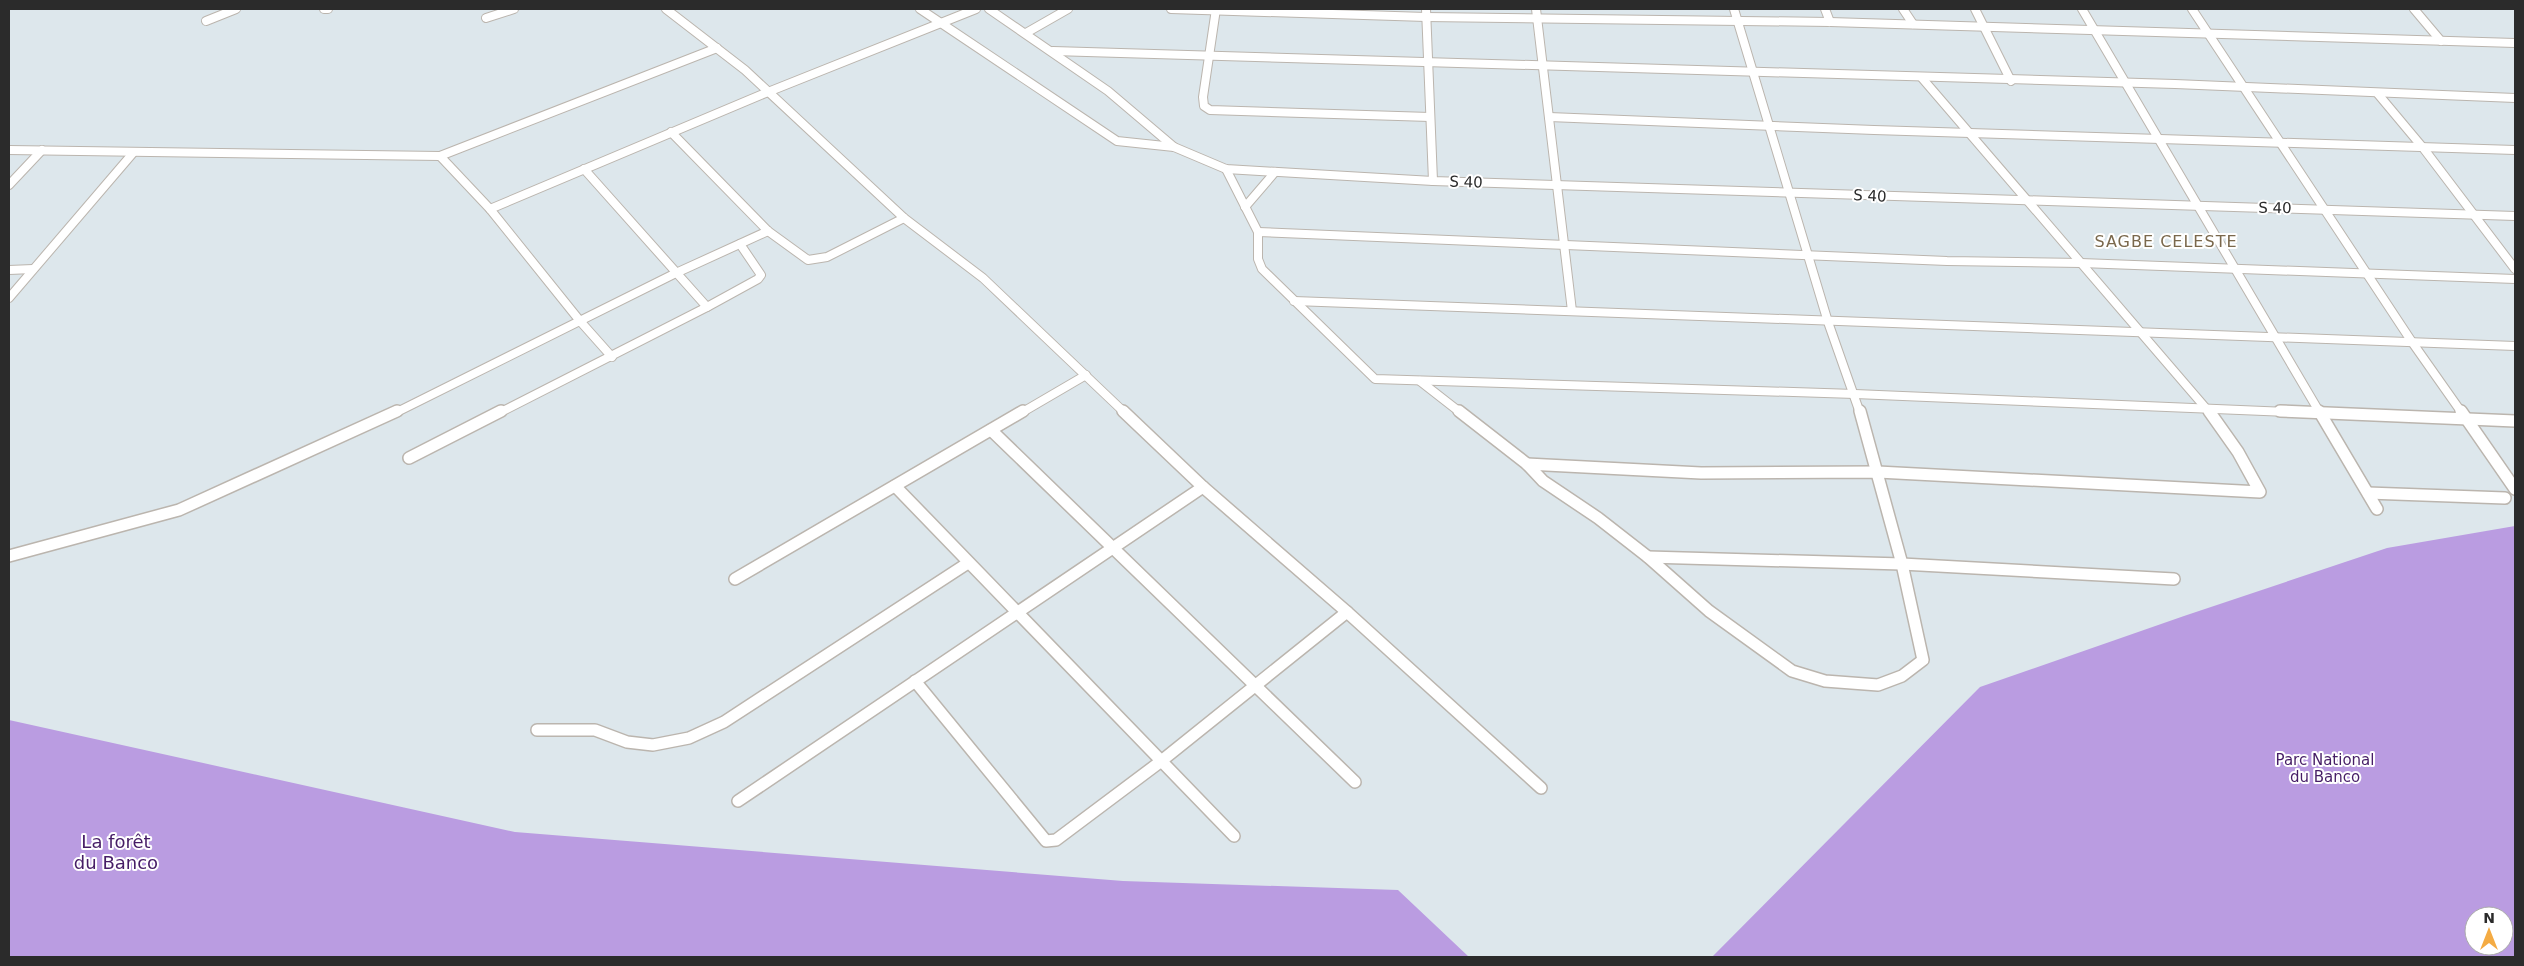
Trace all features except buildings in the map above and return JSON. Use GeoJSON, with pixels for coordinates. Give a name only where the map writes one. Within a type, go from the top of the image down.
{"type":"FeatureCollection","features":[{"type":"Feature","properties":{"kind":"street"},"geometry":{"type":"LineString","coordinates":[[206,21],[236,9]]}},
{"type":"Feature","properties":{"kind":"street"},"geometry":{"type":"LineString","coordinates":[[486,18],[514,9]]}},
{"type":"Feature","properties":{"kind":"street"},"geometry":{"type":"LineString","coordinates":[[666,9],[717,48],[768,92],[904,218],[983,278],[1203,487],[1347,612],[1541,788]]}},
{"type":"Feature","properties":{"kind":"street"},"geometry":{"type":"LineString","coordinates":[[920,9],[953,29],[1117,141],[1174,148]]}},
{"type":"Feature","properties":{"kind":"street"},"geometry":{"type":"LineString","coordinates":[[490,209],[768,92],[976,9]]}},
{"type":"Feature","properties":{"kind":"street"},"geometry":{"type":"LineString","coordinates":[[989,9],[1053,51],[1155,129],[1174,148]]}},
{"type":"Feature","properties":{"kind":"street"},"geometry":{"type":"LineString","coordinates":[[1026,33],[1068,9]]}},
{"type":"Feature","properties":{"kind":"street"},"geometry":{"type":"LineString","coordinates":[[1171,9],[1426,13],[1537,18],[1913,24],[2515,43]]}},
{"type":"Feature","properties":{"kind":"street"},"geometry":{"type":"LineString","coordinates":[[1536,9],[1572,311]]}},
{"type":"Feature","properties":{"kind":"street"},"geometry":{"type":"LineString","coordinates":[[1420,381],[1527,464],[1543,480],[1598,518],[1648,557],[1709,611],[1792,671],[1825,681],[1878,686],[1902,676],[1922,660],[1902,564],[1878,472],[1855,394],[1828,322],[1810,256],[1768,125],[1734,9]]}},
{"type":"Feature","properties":{"kind":"street"},"geometry":{"type":"LineString","coordinates":[[1825,9],[1830,22]]}},
{"type":"Feature","properties":{"kind":"street"},"geometry":{"type":"LineString","coordinates":[[1903,9],[1913,24]]}},
{"type":"Feature","properties":{"kind":"street"},"geometry":{"type":"LineString","coordinates":[[1976,9],[2011,81]]}},
{"type":"Feature","properties":{"kind":"street"},"geometry":{"type":"LineString","coordinates":[[2082,9],[2377,509]]}},
{"type":"Feature","properties":{"kind":"street"},"geometry":{"type":"LineString","coordinates":[[2192,9],[2279,144],[2412,342],[2515,489]]}},
{"type":"Feature","properties":{"kind":"street"},"geometry":{"type":"LineString","coordinates":[[2414,9],[2441,41]]}},
{"type":"Feature","properties":{"kind":"street"},"geometry":{"type":"LineString","coordinates":[[1216,10],[1204,97],[1204,106],[1210,110],[1430,117]]}},
{"type":"Feature","properties":{"kind":"street"},"geometry":{"type":"LineString","coordinates":[[1426,13],[1433,180]]}},
{"type":"Feature","properties":{"kind":"street"},"geometry":{"type":"LineString","coordinates":[[9,150],[133,154],[277,152],[440,156],[717,48]]}},
{"type":"Feature","properties":{"kind":"street"},"geometry":{"type":"LineString","coordinates":[[1053,51],[1754,74],[2127,83],[2515,98]]}},
{"type":"Feature","properties":{"kind":"street"},"geometry":{"type":"LineString","coordinates":[[1527,464],[1700,473],[1878,472],[2252,494],[2260,492],[2238,452],[2207,408],[2144,332],[2027,202],[1922,78]]}},
{"type":"Feature","properties":{"kind":"street"},"geometry":{"type":"LineString","coordinates":[[2378,94],[2424,149],[2515,269]]}},
{"type":"Feature","properties":{"kind":"street"},"geometry":{"type":"LineString","coordinates":[[1549,117],[2159,140],[2424,149],[2515,150]]}},
{"type":"Feature","properties":{"kind":"street"},"geometry":{"type":"LineString","coordinates":[[671,132],[768,231],[808,260],[817,260],[904,218]]}},
{"type":"Feature","properties":{"kind":"street","name":"S 40"},"geometry":{"type":"LineString","coordinates":[[1174,148],[1226,169],[1275,172],[1557,185],[2027,202],[2324,209],[2515,216]]}},
{"type":"Feature","properties":{"kind":"street"},"geometry":{"type":"LineString","coordinates":[[9,185],[42,150]]}},
{"type":"Feature","properties":{"kind":"street"},"geometry":{"type":"LineString","coordinates":[[9,298],[133,154]]}},
{"type":"Feature","properties":{"kind":"street"},"geometry":{"type":"LineString","coordinates":[[440,156],[490,209],[580,321],[612,356]]}},
{"type":"Feature","properties":{"kind":"street"},"geometry":{"type":"LineString","coordinates":[[584,169],[707,307]]}},
{"type":"Feature","properties":{"kind":"street"},"geometry":{"type":"LineString","coordinates":[[1226,169],[1258,232],[1258,259],[1262,270],[1375,379],[1855,394],[2011,402],[2515,420]]}},
{"type":"Feature","properties":{"kind":"street"},"geometry":{"type":"LineString","coordinates":[[1245,207],[1275,172]]}},
{"type":"Feature","properties":{"kind":"street"},"geometry":{"type":"LineString","coordinates":[[9,556],[179,510],[367,426],[676,273],[768,231]]}},
{"type":"Feature","properties":{"kind":"street"},"geometry":{"type":"LineString","coordinates":[[1258,232],[1810,256],[2082,263],[2515,279]]}},
{"type":"Feature","properties":{"kind":"street"},"geometry":{"type":"LineString","coordinates":[[409,458],[612,356],[758,279],[761,275],[740,244]]}},
{"type":"Feature","properties":{"kind":"street"},"geometry":{"type":"LineString","coordinates":[[9,270],[33,269]]}},
{"type":"Feature","properties":{"kind":"street"},"geometry":{"type":"LineString","coordinates":[[1294,301],[2515,346]]}},
{"type":"Feature","properties":{"kind":"street"},"geometry":{"type":"LineString","coordinates":[[735,579],[1086,375]]}},
{"type":"Feature","properties":{"kind":"street"},"geometry":{"type":"LineString","coordinates":[[991,430],[1355,782]]}},
{"type":"Feature","properties":{"kind":"street"},"geometry":{"type":"LineString","coordinates":[[895,486],[1160,762],[1234,836]]}},
{"type":"Feature","properties":{"kind":"street"},"geometry":{"type":"LineString","coordinates":[[738,801],[1015,612],[1203,487]]}},
{"type":"Feature","properties":{"kind":"street"},"geometry":{"type":"LineString","coordinates":[[2368,493],[2504,498]]}},
{"type":"Feature","properties":{"kind":"street"},"geometry":{"type":"LineString","coordinates":[[1648,557],[1902,564],[2174,579]]}},
{"type":"Feature","properties":{"kind":"street"},"geometry":{"type":"LineString","coordinates":[[537,730],[601,731],[624,742],[647,747],[673,744],[695,738],[724,722],[968,563]]}},
{"type":"Feature","properties":{"kind":"street"},"geometry":{"type":"LineString","coordinates":[[915,681],[1046,840],[1056,840],[1160,762],[1347,612]]}},
{"type":"Feature","properties":{"kind":"green space","name":"Parc National du Banco"},"geometry":{"type":"Polygon","coordinates":[[[2515,526],[2515,957],[1712,957],[1980,687],[2387,548],[2515,526]]]}},
{"type":"Feature","properties":{"kind":"green space","name":"La forêt du Banco"},"geometry":{"type":"Polygon","coordinates":[[[9,720],[515,832],[1123,881],[1398,890],[1469,957],[9,957],[9,720]]]}},
{"type":"Feature","properties":{"kind":"district","name":"SAGBE CELESTE"},"geometry":{"type":"Point","coordinates":[2166,241]}}]}
